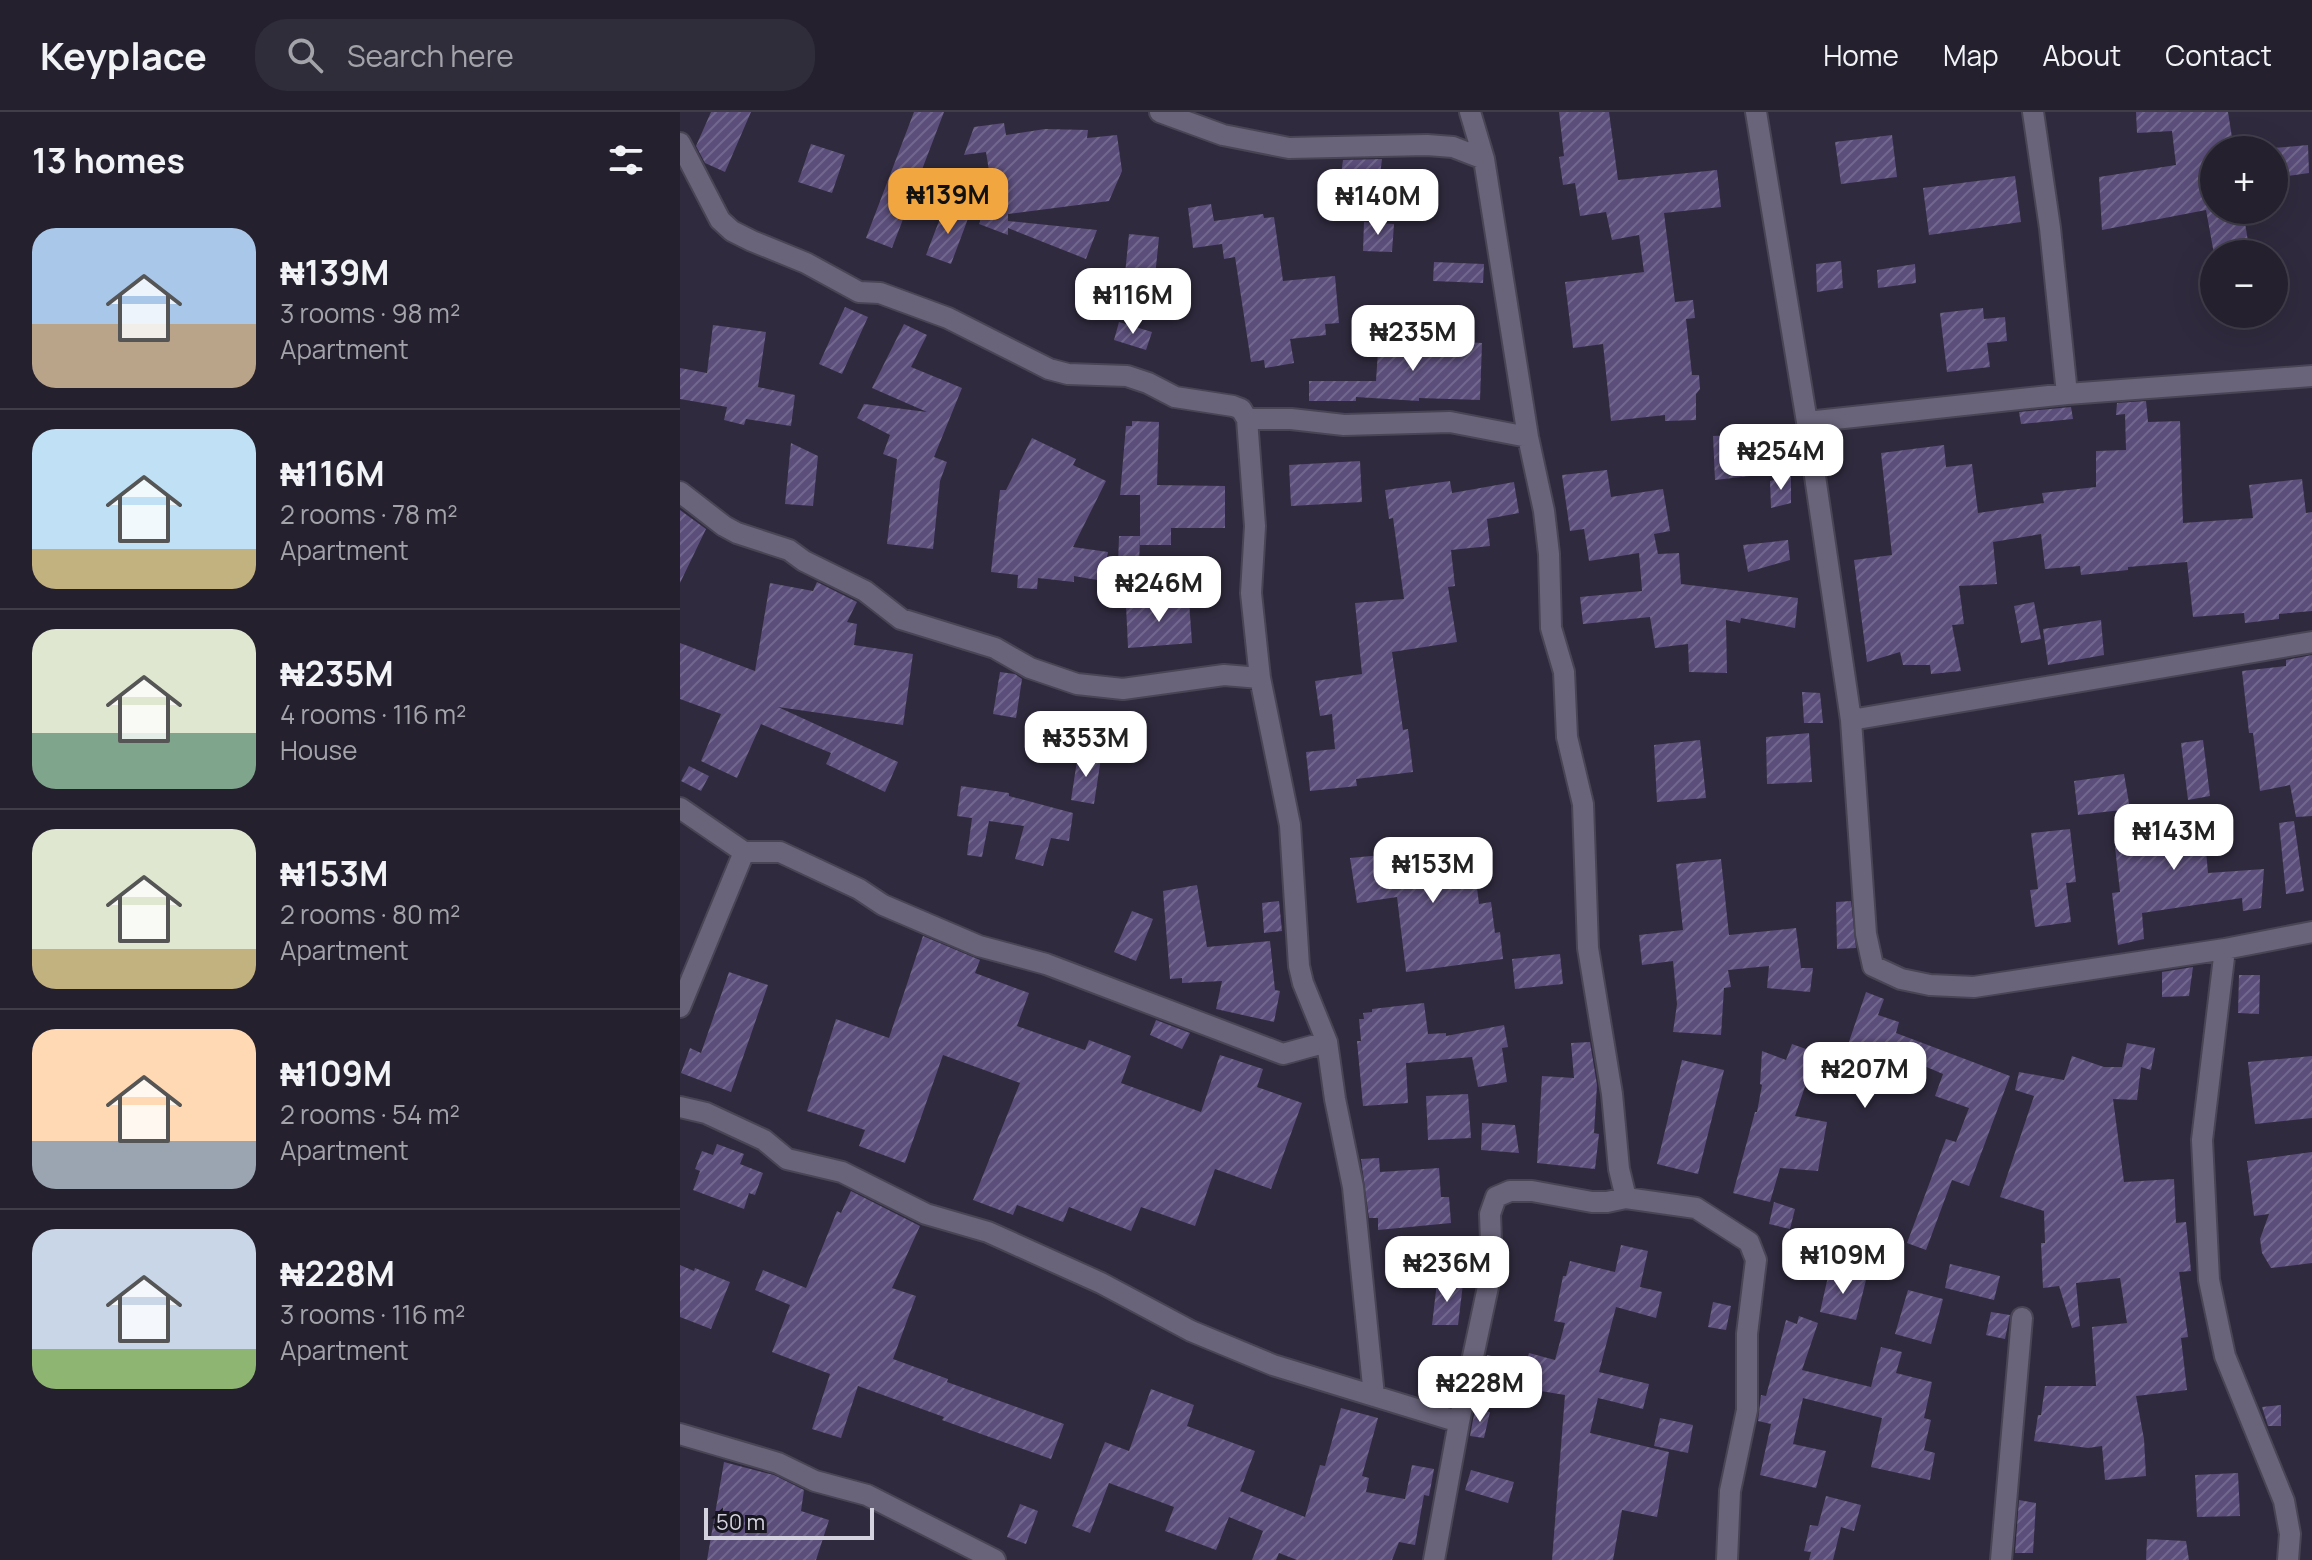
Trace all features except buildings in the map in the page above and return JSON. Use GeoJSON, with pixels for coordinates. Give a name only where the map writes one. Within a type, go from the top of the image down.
{"type":"FeatureCollection","features":[{"type":"Feature","properties":{"kind":"street"},"geometry":{"type":"LineString","coordinates":[[1162,112],[1223,135],[1289,148],[1427,145],[1453,147],[1484,159]]}},
{"type":"Feature","properties":{"kind":"street"},"geometry":{"type":"LineString","coordinates":[[1470,112],[1484,159],[1528,437],[1546,525],[1551,628],[1564,672],[1567,737],[1583,804],[1588,948],[1612,1094],[1619,1169],[1626,1198]]}},
{"type":"Feature","properties":{"kind":"street"},"geometry":{"type":"LineString","coordinates":[[1756,112],[1807,422],[1851,720],[1866,934],[1873,966],[1882,972],[1930,985],[1974,987],[2225,949],[2312,932]]}},
{"type":"Feature","properties":{"kind":"street"},"geometry":{"type":"LineString","coordinates":[[2033,112],[2050,228],[2067,394]]}},
{"type":"Feature","properties":{"kind":"street"},"geometry":{"type":"LineString","coordinates":[[680,143],[720,220],[732,231],[752,241],[806,263],[859,292],[880,293],[948,318],[1049,369],[1068,374],[1127,376],[1175,397],[1233,406],[1241,409],[1247,419],[1255,526],[1251,593],[1260,678],[1290,825],[1299,966],[1327,1042],[1353,1187],[1374,1396]]}},
{"type":"Feature","properties":{"kind":"street"},"geometry":{"type":"LineString","coordinates":[[1807,422],[2067,394],[2312,376]]}},
{"type":"Feature","properties":{"kind":"street"},"geometry":{"type":"LineString","coordinates":[[1247,419],[1291,419],[1344,425],[1450,422],[1528,437]]}},
{"type":"Feature","properties":{"kind":"street"},"geometry":{"type":"LineString","coordinates":[[680,492],[724,526],[789,550],[804,561],[865,591],[901,619],[995,648],[1030,668],[1077,684],[1123,689],[1214,676],[1260,678]]}},
{"type":"Feature","properties":{"kind":"street"},"geometry":{"type":"LineString","coordinates":[[1851,720],[2312,642]]}},
{"type":"Feature","properties":{"kind":"street"},"geometry":{"type":"LineString","coordinates":[[680,808],[744,852],[780,852],[859,889],[883,905],[979,946],[1046,964],[1283,1054],[1327,1042]]}},
{"type":"Feature","properties":{"kind":"street"},"geometry":{"type":"LineString","coordinates":[[680,1007],[744,852]]}},
{"type":"Feature","properties":{"kind":"street"},"geometry":{"type":"LineString","coordinates":[[2225,949],[2202,1140],[2209,1280],[2225,1356],[2284,1501],[2290,1534],[2288,1560]]}},
{"type":"Feature","properties":{"kind":"street"},"geometry":{"type":"LineString","coordinates":[[680,1107],[706,1113],[764,1140],[787,1159],[842,1172],[926,1214],[988,1232],[1101,1283],[1191,1331],[1273,1365],[1459,1422]]}},
{"type":"Feature","properties":{"kind":"street"},"geometry":{"type":"LineString","coordinates":[[1434,1560],[1492,1268],[1490,1214],[1496,1197],[1510,1191],[1532,1191],[1592,1202],[1626,1198],[1696,1208],[1749,1242],[1756,1260],[1747,1334],[1747,1410],[1730,1491],[1727,1560]]}},
{"type":"Feature","properties":{"kind":"street"},"geometry":{"type":"LineString","coordinates":[[2001,1560],[2022,1318]]}},
{"type":"Feature","properties":{"kind":"street"},"geometry":{"type":"LineString","coordinates":[[680,1434],[778,1463],[815,1481],[867,1495],[995,1560]]}}]}
